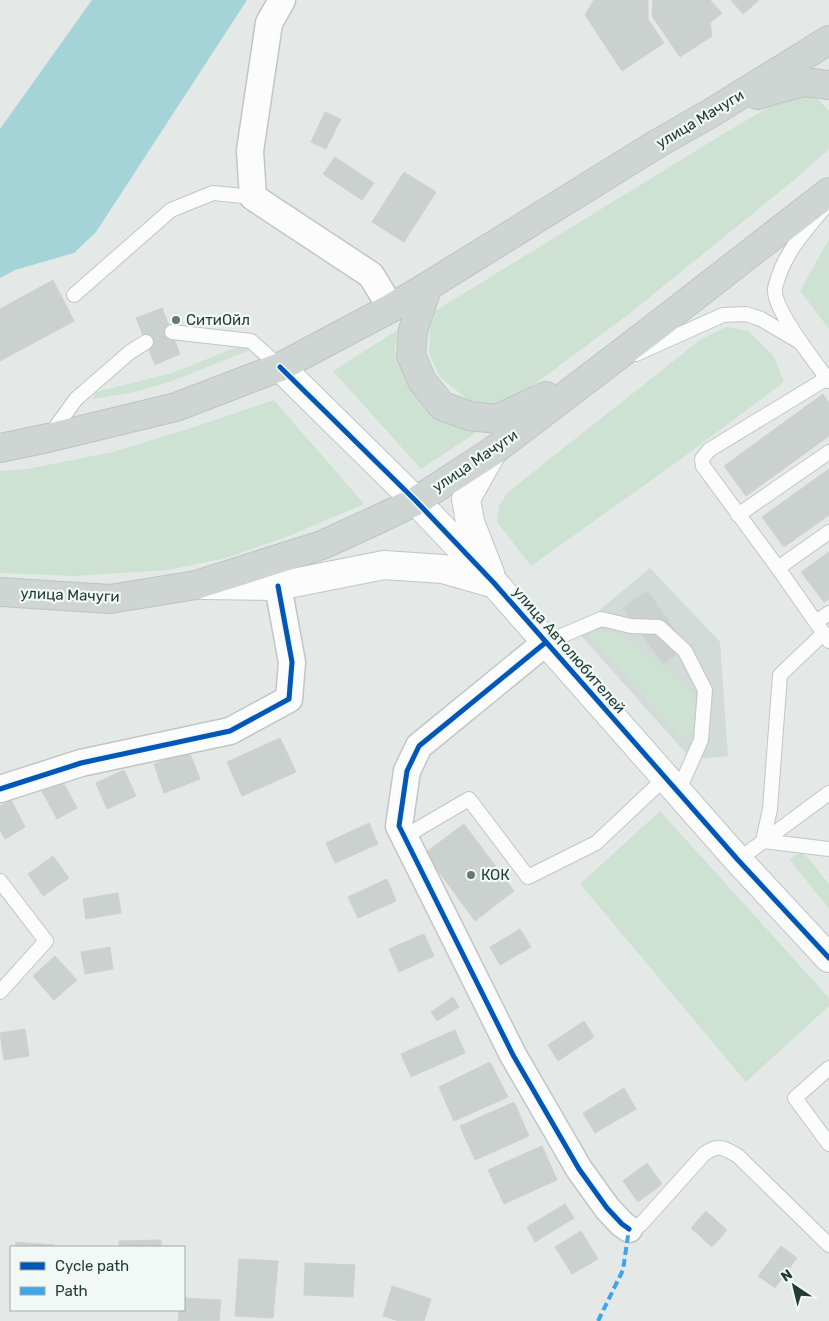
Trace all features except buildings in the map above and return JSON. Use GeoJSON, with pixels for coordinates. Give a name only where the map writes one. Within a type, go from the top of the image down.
{"type":"FeatureCollection","features":[{"type":"Feature","properties":{"kind":"main road","name":"улица Мачуги"},"geometry":{"type":"LineString","coordinates":[[0,448],[176,407],[280,367],[391,308],[428,286],[829,40]]}},
{"type":"Feature","properties":{"kind":"main road"},"geometry":{"type":"LineString","coordinates":[[711,113],[770,91],[804,82],[829,85]]}},
{"type":"Feature","properties":{"kind":"main road","name":"улица Мачуги"},"geometry":{"type":"LineString","coordinates":[[0,592],[110,599],[196,585],[322,545],[416,501],[493,451],[829,192]]}},
{"type":"Feature","properties":{"kind":"main road"},"geometry":{"type":"LineString","coordinates":[[428,286],[413,330],[411,355],[422,381],[442,406],[470,416],[497,419],[557,390],[619,355]]}},
{"type":"Feature","properties":{"kind":"street"},"geometry":{"type":"LineString","coordinates":[[282,0],[269,23],[250,151],[253,197],[372,275],[391,308]]}},
{"type":"Feature","properties":{"kind":"street","name":"улица Автолюбителей"},"geometry":{"type":"LineString","coordinates":[[280,367],[416,501],[494,583],[738,860],[829,958]]}},
{"type":"Feature","properties":{"kind":"street"},"geometry":{"type":"LineString","coordinates":[[493,451],[466,499],[470,522],[494,583]]}},
{"type":"Feature","properties":{"kind":"street"},"geometry":{"type":"LineString","coordinates":[[196,585],[278,586],[384,565],[443,569],[494,583]]}},
{"type":"Feature","properties":{"kind":"street"},"geometry":{"type":"LineString","coordinates":[[0,789],[81,764],[230,731],[289,699],[292,662],[278,586]]}},
{"type":"Feature","properties":{"kind":"street"},"geometry":{"type":"LineString","coordinates":[[546,643],[419,746],[407,771],[398,826],[518,1064],[579,1169],[607,1208],[629,1229]]}},
{"type":"Feature","properties":{"kind":"lane"},"geometry":{"type":"LineString","coordinates":[[74,295],[171,210],[214,193],[253,197]]}},
{"type":"Feature","properties":{"kind":"lane"},"geometry":{"type":"LineString","coordinates":[[823,632],[703,466],[702,459],[709,450],[828,379],[800,342],[779,308],[774,290],[782,266],[794,244],[829,203]]}},
{"type":"Feature","properties":{"kind":"lane"},"geometry":{"type":"LineString","coordinates":[[596,372],[723,315],[746,314],[761,319],[800,342]]}},
{"type":"Feature","properties":{"kind":"lane"},"geometry":{"type":"LineString","coordinates":[[172,332],[251,341],[280,367]]}},
{"type":"Feature","properties":{"kind":"lane"},"geometry":{"type":"LineString","coordinates":[[48,438],[76,399],[130,352],[146,342]]}},
{"type":"Feature","properties":{"kind":"lane"},"geometry":{"type":"LineString","coordinates":[[738,515],[829,452]]}},
{"type":"Feature","properties":{"kind":"lane"},"geometry":{"type":"LineString","coordinates":[[778,568],[829,532]]}},
{"type":"Feature","properties":{"kind":"lane"},"geometry":{"type":"LineString","coordinates":[[763,841],[770,809],[780,675],[823,632],[829,613]]}},
{"type":"Feature","properties":{"kind":"lane"},"geometry":{"type":"LineString","coordinates":[[404,837],[468,799],[528,877],[596,843],[672,785],[701,740],[704,690],[685,651],[659,627],[630,626],[601,619],[546,643]]}},
{"type":"Feature","properties":{"kind":"lane"},"geometry":{"type":"LineString","coordinates":[[738,860],[829,793]]}},
{"type":"Feature","properties":{"kind":"lane"},"geometry":{"type":"LineString","coordinates":[[763,841],[829,849]]}},
{"type":"Feature","properties":{"kind":"lane"},"geometry":{"type":"LineString","coordinates":[[0,882],[46,941],[0,992]]}},
{"type":"Feature","properties":{"kind":"lane"},"geometry":{"type":"LineString","coordinates":[[829,1068],[795,1098],[829,1144]]}},
{"type":"Feature","properties":{"kind":"lane"},"geometry":{"type":"LineString","coordinates":[[629,1229],[636,1228],[642,1223],[704,1154],[712,1148],[722,1148],[738,1156],[829,1245]]}},
{"type":"Feature","properties":{"kind":"shaded area"},"geometry":{"type":"Polygon","coordinates":[[[650,568],[720,642],[728,756],[692,760],[576,630],[650,568]]]}},
{"type":"Feature","properties":{"kind":"green space"},"geometry":{"type":"Polygon","coordinates":[[[800,96],[819,100],[829,111],[829,149],[799,176],[629,314],[516,398],[494,407],[467,399],[440,377],[429,354],[430,327],[435,311],[733,128],[776,103],[800,96]]]}},
{"type":"Feature","properties":{"kind":"green space"},"geometry":{"type":"Polygon","coordinates":[[[829,239],[829,329],[800,291],[829,239]]]}},
{"type":"Feature","properties":{"kind":"green space"},"geometry":{"type":"Polygon","coordinates":[[[726,327],[749,331],[774,357],[784,382],[677,462],[531,566],[497,522],[499,506],[508,492],[700,340],[726,327]]]}},
{"type":"Feature","properties":{"kind":"green space"},"geometry":{"type":"Polygon","coordinates":[[[401,328],[394,350],[404,376],[418,400],[436,420],[461,428],[483,428],[421,469],[333,371],[401,328]]]}},
{"type":"Feature","properties":{"kind":"green space"},"geometry":{"type":"Polygon","coordinates":[[[247,343],[255,348],[172,381],[135,392],[93,399],[96,392],[172,373],[247,343]]]}},
{"type":"Feature","properties":{"kind":"green space"},"geometry":{"type":"Polygon","coordinates":[[[274,400],[364,504],[289,536],[226,558],[168,570],[74,576],[0,573],[0,471],[27,469],[113,452],[274,400]]]}},
{"type":"Feature","properties":{"kind":"green space"},"geometry":{"type":"Polygon","coordinates":[[[587,632],[612,632],[641,648],[685,686],[694,697],[696,718],[692,732],[681,738],[587,632]]]}},
{"type":"Feature","properties":{"kind":"green space"},"geometry":{"type":"Polygon","coordinates":[[[660,811],[829,998],[829,1006],[746,1082],[580,884],[660,811]]]}},
{"type":"Feature","properties":{"kind":"green space"},"geometry":{"type":"Polygon","coordinates":[[[802,853],[829,884],[829,909],[790,860],[795,855],[802,853]]]}},
{"type":"Feature","properties":{"kind":"water"},"geometry":{"type":"Polygon","coordinates":[[[92,0],[247,0],[96,232],[74,253],[15,270],[0,278],[0,129],[92,0]]]}},
{"type":"Feature","properties":{"kind":"marked path"},"geometry":{"type":"LineString","coordinates":[[598,1321],[623,1270],[629,1229]]}},
{"type":"Feature","properties":{"kind":"cycle path"},"geometry":{"type":"LineString","coordinates":[[280,367],[416,501],[494,583],[738,860],[829,958]]}},
{"type":"Feature","properties":{"kind":"cycle path"},"geometry":{"type":"LineString","coordinates":[[0,789],[81,763],[230,731],[289,699],[292,662],[278,586]]}},
{"type":"Feature","properties":{"kind":"cycle path"},"geometry":{"type":"LineString","coordinates":[[545,643],[419,746],[407,771],[399,826],[513,1055],[579,1169],[607,1208],[629,1229]]}},
{"type":"Feature","properties":{"kind":"place","name":"СитиОйл"},"geometry":{"type":"Point","coordinates":[176,320]}},
{"type":"Feature","properties":{"kind":"place","name":"КОК"},"geometry":{"type":"Point","coordinates":[471,875]}}]}
